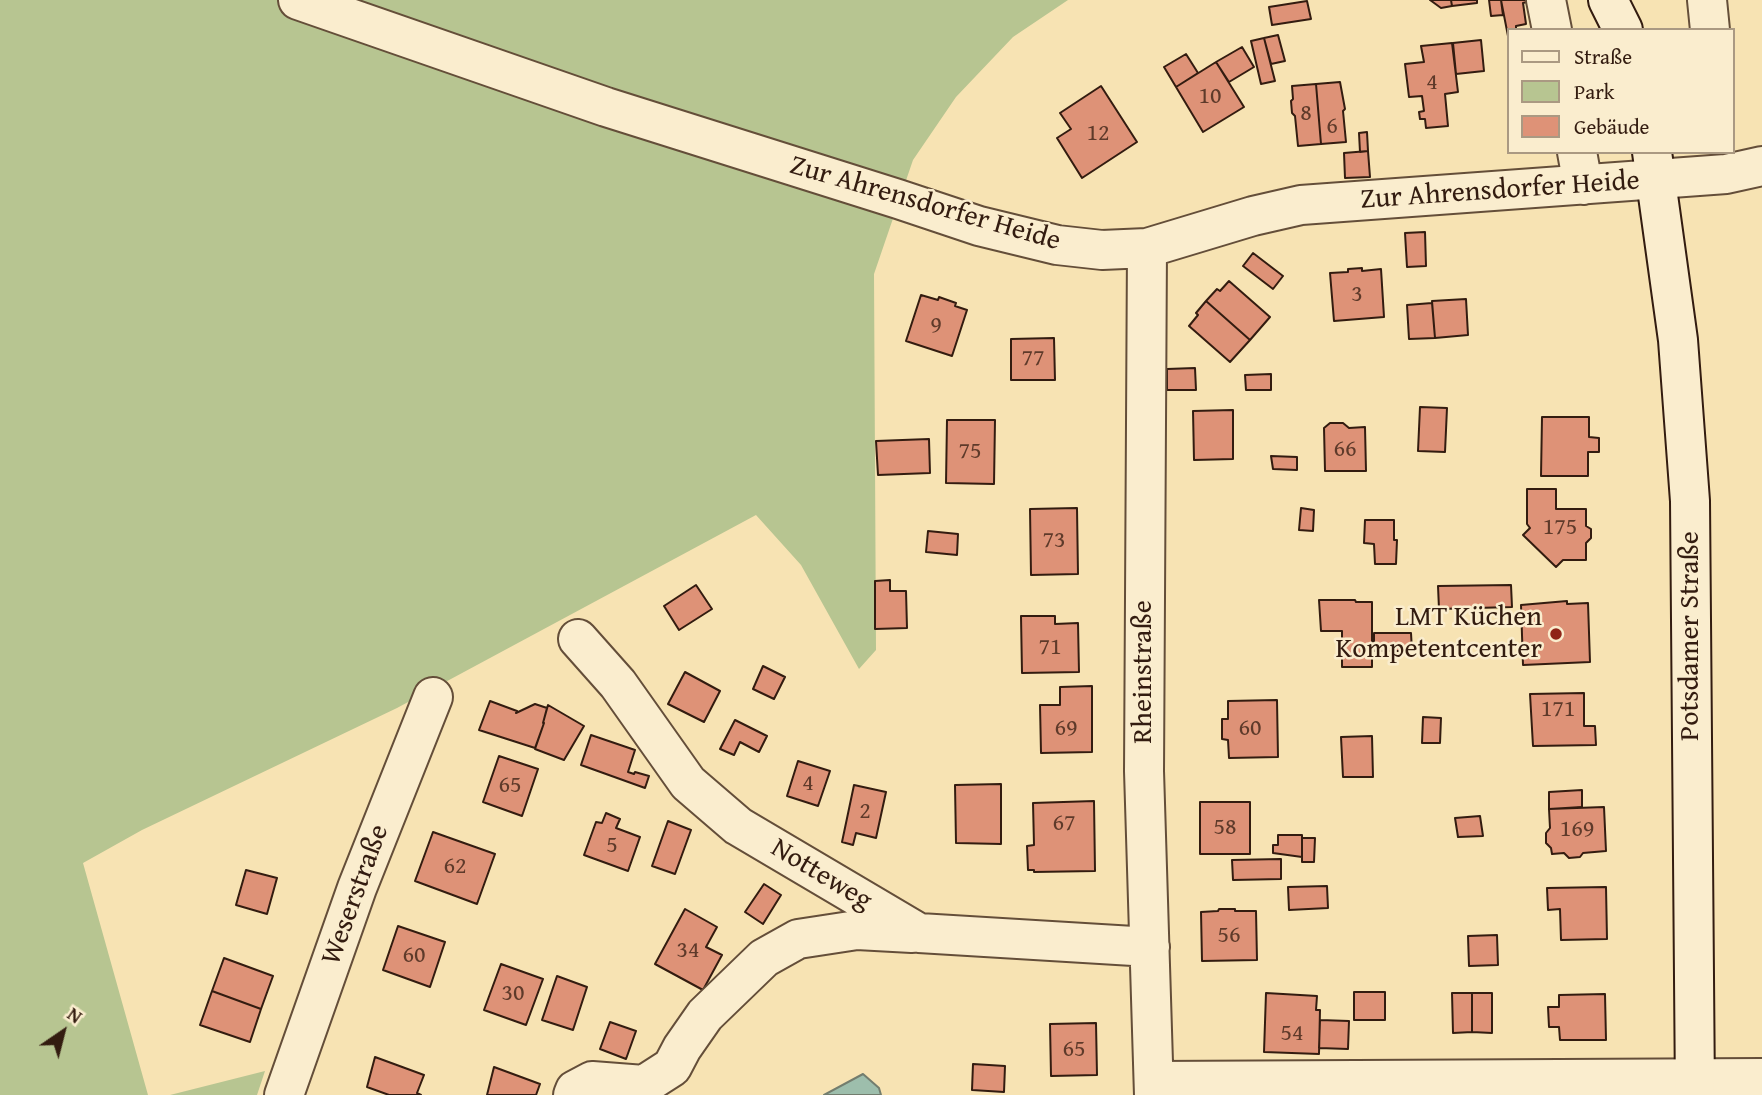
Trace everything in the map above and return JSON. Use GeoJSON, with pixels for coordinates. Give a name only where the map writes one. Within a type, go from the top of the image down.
{"type":"FeatureCollection","features":[{"type":"Feature","properties":{"kind":"street","name":"Zur Ahrensdorfer Heide"},"geometry":{"type":"LineString","coordinates":[[298,0],[606,107],[979,226],[1057,245],[1102,250],[1147,248],[1253,216],[1301,205],[1649,161],[1762,166]]}},
{"type":"Feature","properties":{"kind":"street"},"geometry":{"type":"LineString","coordinates":[[1546,0],[1552,28]]}},
{"type":"Feature","properties":{"kind":"street"},"geometry":{"type":"LineString","coordinates":[[1594,0],[1597,28]]}},
{"type":"Feature","properties":{"kind":"street"},"geometry":{"type":"LineString","coordinates":[[1608,0],[1622,28]]}},
{"type":"Feature","properties":{"kind":"street"},"geometry":{"type":"LineString","coordinates":[[1707,0],[1710,28]]}},
{"type":"Feature","properties":{"kind":"street","name":"Potsdamer Straße"},"geometry":{"type":"LineString","coordinates":[[1649,161],[1678,340],[1690,501],[1695,1087]]}},
{"type":"Feature","properties":{"kind":"street","name":"Rheinstraße"},"geometry":{"type":"LineString","coordinates":[[1147,248],[1144,771],[1154,1088]]}},
{"type":"Feature","properties":{"kind":"street","name":"Notteweg"},"geometry":{"type":"LineString","coordinates":[[578,639],[618,684],[688,783],[718,809],[738,826],[919,933],[1150,947]]}},
{"type":"Feature","properties":{"kind":"street","name":"Weserstraße"},"geometry":{"type":"LineString","coordinates":[[284,1095],[357,888],[433,697]]}},
{"type":"Feature","properties":{"kind":"street"},"geometry":{"type":"LineString","coordinates":[[573,1095],[575,1090],[592,1081],[644,1085],[672,1067],[705,1015],[764,958],[797,939],[857,930],[919,933]]}},
{"type":"Feature","properties":{"kind":"street"},"geometry":{"type":"LineString","coordinates":[[1154,1088],[1695,1087],[1762,1078]]}},
{"type":"Feature","properties":{"kind":"green space"},"geometry":{"type":"Polygon","coordinates":[[[0,0],[1068,0],[1013,37],[956,97],[913,160],[874,274],[876,650],[859,669],[801,565],[756,515],[397,708],[142,830],[83,863],[148,1095],[0,1095],[0,0]]]}},
{"type":"Feature","properties":{"kind":"green space"},"geometry":{"type":"Polygon","coordinates":[[[265,1071],[257,1095],[170,1095],[265,1071]]]}},
{"type":"Feature","properties":{"kind":"shaded area"},"geometry":{"type":"Polygon","coordinates":[[[863,1074],[879,1088],[881,1095],[824,1095],[863,1074]]]}},
{"type":"Feature","properties":{"kind":"building"},"geometry":{"type":"Polygon","coordinates":[[[1430,0],[1451,0],[1452,6],[1441,8],[1430,0]]]}},
{"type":"Feature","properties":{"kind":"building"},"geometry":{"type":"Polygon","coordinates":[[[1451,0],[1477,0],[1477,3],[1452,6],[1451,0]]]}},
{"type":"Feature","properties":{"kind":"building"},"geometry":{"type":"Polygon","coordinates":[[[1489,0],[1501,0],[1503,15],[1491,16],[1489,0]]]}},
{"type":"Feature","properties":{"kind":"building"},"geometry":{"type":"Polygon","coordinates":[[[1501,0],[1535,0],[1523,3],[1526,24],[1506,28],[1501,0]]]}},
{"type":"Feature","properties":{"kind":"building"},"geometry":{"type":"Polygon","coordinates":[[[1307,1],[1311,19],[1272,25],[1269,7],[1307,1]]]}},
{"type":"Feature","properties":{"kind":"building"},"geometry":{"type":"Polygon","coordinates":[[[1278,35],[1285,61],[1271,64],[1264,38],[1278,35]]]}},
{"type":"Feature","properties":{"kind":"building"},"geometry":{"type":"Polygon","coordinates":[[[1264,38],[1275,81],[1261,84],[1251,41],[1264,38]]]}},
{"type":"Feature","properties":{"kind":"building"},"geometry":{"type":"Polygon","coordinates":[[[1481,40],[1484,71],[1456,74],[1453,43],[1481,40]]]}},
{"type":"Feature","properties":{"kind":"building"},"geometry":{"type":"Polygon","coordinates":[[[1452,43],[1458,92],[1445,94],[1448,126],[1426,128],[1425,119],[1420,119],[1419,112],[1424,111],[1422,96],[1409,97],[1405,64],[1424,62],[1421,46],[1452,43]]]}},
{"type":"Feature","properties":{"kind":"building"},"geometry":{"type":"Polygon","coordinates":[[[1242,47],[1254,67],[1229,82],[1216,62],[1242,47]]]}},
{"type":"Feature","properties":{"kind":"building"},"geometry":{"type":"Polygon","coordinates":[[[1186,54],[1198,73],[1176,87],[1164,67],[1186,54]]]}},
{"type":"Feature","properties":{"kind":"building"},"geometry":{"type":"Polygon","coordinates":[[[1216,62],[1244,107],[1203,132],[1176,87],[1216,62]]]}},
{"type":"Feature","properties":{"kind":"building"},"geometry":{"type":"Polygon","coordinates":[[[1340,82],[1345,109],[1346,142],[1321,144],[1316,84],[1340,82]]]}},
{"type":"Feature","properties":{"kind":"building"},"geometry":{"type":"Polygon","coordinates":[[[1316,84],[1321,144],[1298,146],[1295,116],[1292,113],[1292,86],[1316,84]]]}},
{"type":"Feature","properties":{"kind":"building"},"geometry":{"type":"Polygon","coordinates":[[[1101,86],[1137,142],[1082,178],[1057,138],[1071,129],[1060,113],[1101,86]]]}},
{"type":"Feature","properties":{"kind":"building"},"geometry":{"type":"Polygon","coordinates":[[[1367,132],[1368,151],[1360,152],[1359,133],[1367,132]]]}},
{"type":"Feature","properties":{"kind":"building"},"geometry":{"type":"Polygon","coordinates":[[[1368,151],[1370,177],[1345,178],[1344,153],[1368,151]]]}},
{"type":"Feature","properties":{"kind":"building"},"geometry":{"type":"Polygon","coordinates":[[[1425,232],[1426,266],[1407,267],[1405,233],[1425,232]]]}},
{"type":"Feature","properties":{"kind":"building"},"geometry":{"type":"Polygon","coordinates":[[[1253,253],[1283,276],[1273,289],[1243,266],[1253,253]]]}},
{"type":"Feature","properties":{"kind":"building"},"geometry":{"type":"Polygon","coordinates":[[[1362,268],[1362,271],[1381,269],[1384,317],[1334,321],[1330,273],[1362,268]]]}},
{"type":"Feature","properties":{"kind":"building"},"geometry":{"type":"Polygon","coordinates":[[[1229,281],[1270,317],[1250,340],[1206,301],[1229,281]]]}},
{"type":"Feature","properties":{"kind":"building"},"geometry":{"type":"Polygon","coordinates":[[[921,295],[938,300],[939,297],[967,310],[952,356],[906,341],[921,295]]]}},
{"type":"Feature","properties":{"kind":"building"},"geometry":{"type":"Polygon","coordinates":[[[1466,299],[1468,335],[1435,338],[1432,301],[1466,299]]]}},
{"type":"Feature","properties":{"kind":"building"},"geometry":{"type":"Polygon","coordinates":[[[1206,301],[1250,340],[1230,362],[1189,326],[1206,301]]]}},
{"type":"Feature","properties":{"kind":"building"},"geometry":{"type":"Polygon","coordinates":[[[1432,303],[1435,338],[1409,339],[1407,305],[1432,303]]]}},
{"type":"Feature","properties":{"kind":"building"},"geometry":{"type":"Polygon","coordinates":[[[1054,338],[1055,380],[1011,380],[1011,339],[1054,338]]]}},
{"type":"Feature","properties":{"kind":"building"},"geometry":{"type":"Polygon","coordinates":[[[1195,368],[1196,390],[1167,390],[1167,369],[1195,368]]]}},
{"type":"Feature","properties":{"kind":"building"},"geometry":{"type":"Polygon","coordinates":[[[1271,374],[1271,390],[1246,390],[1245,375],[1271,374]]]}},
{"type":"Feature","properties":{"kind":"building"},"geometry":{"type":"Polygon","coordinates":[[[1420,407],[1447,408],[1445,452],[1418,451],[1420,407]]]}},
{"type":"Feature","properties":{"kind":"building"},"geometry":{"type":"Polygon","coordinates":[[[1233,410],[1233,459],[1194,460],[1193,411],[1233,410]]]}},
{"type":"Feature","properties":{"kind":"building"},"geometry":{"type":"Polygon","coordinates":[[[1542,417],[1589,417],[1589,437],[1599,438],[1599,452],[1588,452],[1588,476],[1541,476],[1542,417]]]}},
{"type":"Feature","properties":{"kind":"building"},"geometry":{"type":"Polygon","coordinates":[[[947,420],[995,420],[994,484],[946,483],[947,420]]]}},
{"type":"Feature","properties":{"kind":"building"},"geometry":{"type":"Polygon","coordinates":[[[1330,423],[1343,423],[1349,428],[1365,427],[1366,471],[1325,471],[1324,428],[1330,423]]]}},
{"type":"Feature","properties":{"kind":"building"},"geometry":{"type":"Polygon","coordinates":[[[929,439],[930,473],[878,475],[876,441],[929,439]]]}},
{"type":"Feature","properties":{"kind":"building"},"geometry":{"type":"Polygon","coordinates":[[[1271,456],[1297,457],[1297,470],[1273,469],[1271,456]]]}},
{"type":"Feature","properties":{"kind":"building"},"geometry":{"type":"Polygon","coordinates":[[[1527,489],[1556,489],[1556,509],[1586,509],[1586,526],[1591,529],[1591,538],[1586,543],[1586,560],[1563,560],[1556,567],[1523,535],[1530,528],[1527,524],[1527,489]]]}},
{"type":"Feature","properties":{"kind":"building"},"geometry":{"type":"Polygon","coordinates":[[[1077,508],[1078,574],[1031,575],[1030,509],[1077,508]]]}},
{"type":"Feature","properties":{"kind":"building"},"geometry":{"type":"Polygon","coordinates":[[[1301,508],[1314,510],[1313,531],[1299,530],[1301,508]]]}},
{"type":"Feature","properties":{"kind":"building"},"geometry":{"type":"Polygon","coordinates":[[[1365,520],[1394,520],[1396,564],[1375,564],[1374,544],[1364,543],[1365,520]]]}},
{"type":"Feature","properties":{"kind":"building"},"geometry":{"type":"Polygon","coordinates":[[[928,531],[958,534],[957,555],[926,552],[928,531]]]}},
{"type":"Feature","properties":{"kind":"building"},"geometry":{"type":"Polygon","coordinates":[[[890,580],[890,591],[906,591],[907,628],[875,629],[875,581],[890,580]]]}},
{"type":"Feature","properties":{"kind":"building"},"geometry":{"type":"Polygon","coordinates":[[[696,585],[712,609],[679,630],[664,606],[696,585]]]}},
{"type":"Feature","properties":{"kind":"building"},"geometry":{"type":"Polygon","coordinates":[[[1511,585],[1512,607],[1439,609],[1438,586],[1511,585]]]}},
{"type":"Feature","properties":{"kind":"building"},"geometry":{"type":"Polygon","coordinates":[[[1319,600],[1372,602],[1372,667],[1342,667],[1342,631],[1321,631],[1319,600]]]}},
{"type":"Feature","properties":{"kind":"building","name":"LMT Küchen Kompetentcenter"},"geometry":{"type":"Polygon","coordinates":[[[1567,601],[1567,604],[1588,603],[1590,662],[1523,665],[1521,605],[1567,601]]]}},
{"type":"Feature","properties":{"kind":"building"},"geometry":{"type":"Polygon","coordinates":[[[1021,616],[1055,616],[1055,624],[1078,623],[1079,672],[1022,673],[1021,616]]]}},
{"type":"Feature","properties":{"kind":"building"},"geometry":{"type":"Polygon","coordinates":[[[1374,633],[1411,633],[1412,651],[1374,651],[1374,633]]]}},
{"type":"Feature","properties":{"kind":"building"},"geometry":{"type":"Polygon","coordinates":[[[763,666],[785,677],[774,699],[753,689],[763,666]]]}},
{"type":"Feature","properties":{"kind":"building"},"geometry":{"type":"Polygon","coordinates":[[[685,672],[720,691],[704,722],[668,704],[685,672]]]}},
{"type":"Feature","properties":{"kind":"building"},"geometry":{"type":"Polygon","coordinates":[[[1092,686],[1092,752],[1041,753],[1040,705],[1060,705],[1060,687],[1092,686]]]}},
{"type":"Feature","properties":{"kind":"building"},"geometry":{"type":"Polygon","coordinates":[[[1584,693],[1584,726],[1595,726],[1596,745],[1533,746],[1530,694],[1584,693]]]}},
{"type":"Feature","properties":{"kind":"building"},"geometry":{"type":"Polygon","coordinates":[[[1277,700],[1278,757],[1229,758],[1228,740],[1222,739],[1222,719],[1228,719],[1228,701],[1277,700]]]}},
{"type":"Feature","properties":{"kind":"building"},"geometry":{"type":"Polygon","coordinates":[[[490,701],[517,711],[516,713],[535,704],[547,708],[535,748],[479,730],[490,701]]]}},
{"type":"Feature","properties":{"kind":"building"},"geometry":{"type":"Polygon","coordinates":[[[548,705],[584,726],[564,760],[535,749],[548,705]]]}},
{"type":"Feature","properties":{"kind":"building"},"geometry":{"type":"Polygon","coordinates":[[[1423,717],[1441,718],[1440,743],[1422,743],[1423,717]]]}},
{"type":"Feature","properties":{"kind":"building"},"geometry":{"type":"Polygon","coordinates":[[[735,720],[767,736],[759,752],[740,742],[734,755],[720,749],[735,720]]]}},
{"type":"Feature","properties":{"kind":"building"},"geometry":{"type":"Polygon","coordinates":[[[591,735],[635,750],[628,772],[649,776],[645,788],[581,765],[591,735]]]}},
{"type":"Feature","properties":{"kind":"building"},"geometry":{"type":"Polygon","coordinates":[[[1372,736],[1373,777],[1343,777],[1341,737],[1372,736]]]}},
{"type":"Feature","properties":{"kind":"building"},"geometry":{"type":"Polygon","coordinates":[[[499,756],[538,769],[522,816],[483,802],[499,756]]]}},
{"type":"Feature","properties":{"kind":"building"},"geometry":{"type":"Polygon","coordinates":[[[798,761],[830,771],[818,806],[787,796],[798,761]]]}},
{"type":"Feature","properties":{"kind":"building"},"geometry":{"type":"Polygon","coordinates":[[[1001,784],[1001,844],[956,843],[955,785],[1001,784]]]}},
{"type":"Feature","properties":{"kind":"building"},"geometry":{"type":"Polygon","coordinates":[[[854,785],[886,792],[876,838],[856,833],[853,845],[842,842],[854,785]]]}},
{"type":"Feature","properties":{"kind":"building"},"geometry":{"type":"Polygon","coordinates":[[[1582,790],[1582,807],[1549,809],[1549,792],[1582,790]]]}},
{"type":"Feature","properties":{"kind":"building"},"geometry":{"type":"Polygon","coordinates":[[[1094,801],[1095,871],[1028,870],[1027,846],[1034,845],[1033,803],[1094,801]]]}},
{"type":"Feature","properties":{"kind":"building"},"geometry":{"type":"Polygon","coordinates":[[[1200,802],[1250,802],[1250,854],[1200,854],[1200,802]]]}},
{"type":"Feature","properties":{"kind":"building"},"geometry":{"type":"Polygon","coordinates":[[[1604,807],[1606,851],[1583,853],[1580,857],[1569,858],[1564,853],[1552,854],[1546,843],[1546,833],[1550,828],[1549,809],[1604,807]]]}},
{"type":"Feature","properties":{"kind":"building"},"geometry":{"type":"Polygon","coordinates":[[[606,813],[620,819],[616,828],[640,837],[628,871],[584,855],[596,822],[602,823],[606,813]]]}},
{"type":"Feature","properties":{"kind":"building"},"geometry":{"type":"Polygon","coordinates":[[[1480,816],[1483,836],[1458,837],[1455,818],[1480,816]]]}},
{"type":"Feature","properties":{"kind":"building"},"geometry":{"type":"Polygon","coordinates":[[[668,821],[691,830],[675,874],[652,866],[668,821]]]}},
{"type":"Feature","properties":{"kind":"building"},"geometry":{"type":"Polygon","coordinates":[[[433,832],[495,854],[477,904],[415,881],[433,832]]]}},
{"type":"Feature","properties":{"kind":"building"},"geometry":{"type":"Polygon","coordinates":[[[1278,835],[1302,835],[1302,857],[1273,853],[1273,845],[1278,845],[1278,835]]]}},
{"type":"Feature","properties":{"kind":"building"},"geometry":{"type":"Polygon","coordinates":[[[1302,838],[1315,838],[1314,862],[1302,862],[1302,838]]]}},
{"type":"Feature","properties":{"kind":"building"},"geometry":{"type":"Polygon","coordinates":[[[1281,859],[1281,879],[1233,880],[1232,860],[1281,859]]]}},
{"type":"Feature","properties":{"kind":"building"},"geometry":{"type":"Polygon","coordinates":[[[246,870],[277,878],[267,914],[236,905],[246,870]]]}},
{"type":"Feature","properties":{"kind":"building"},"geometry":{"type":"Polygon","coordinates":[[[764,884],[781,895],[763,924],[745,912],[764,884]]]}},
{"type":"Feature","properties":{"kind":"building"},"geometry":{"type":"Polygon","coordinates":[[[1327,886],[1328,908],[1289,910],[1288,887],[1327,886]]]}},
{"type":"Feature","properties":{"kind":"building"},"geometry":{"type":"Polygon","coordinates":[[[1606,887],[1607,939],[1561,940],[1560,909],[1548,910],[1547,888],[1606,887]]]}},
{"type":"Feature","properties":{"kind":"building"},"geometry":{"type":"Polygon","coordinates":[[[685,909],[717,927],[706,947],[722,955],[703,990],[655,964],[685,909]]]}},
{"type":"Feature","properties":{"kind":"building"},"geometry":{"type":"Polygon","coordinates":[[[1219,909],[1256,911],[1257,960],[1202,961],[1201,912],[1219,909]]]}},
{"type":"Feature","properties":{"kind":"building"},"geometry":{"type":"Polygon","coordinates":[[[398,926],[445,942],[430,987],[383,970],[398,926]]]}},
{"type":"Feature","properties":{"kind":"building"},"geometry":{"type":"Polygon","coordinates":[[[1497,935],[1498,965],[1469,966],[1468,936],[1497,935]]]}},
{"type":"Feature","properties":{"kind":"building"},"geometry":{"type":"Polygon","coordinates":[[[224,958],[273,976],[261,1009],[212,991],[224,958]]]}},
{"type":"Feature","properties":{"kind":"building"},"geometry":{"type":"Polygon","coordinates":[[[501,964],[543,979],[526,1025],[484,1010],[501,964]]]}},
{"type":"Feature","properties":{"kind":"building"},"geometry":{"type":"Polygon","coordinates":[[[557,976],[587,987],[573,1030],[542,1020],[557,976]]]}},
{"type":"Feature","properties":{"kind":"building"},"geometry":{"type":"Polygon","coordinates":[[[212,991],[261,1009],[250,1042],[200,1025],[212,991]]]}},
{"type":"Feature","properties":{"kind":"building"},"geometry":{"type":"Polygon","coordinates":[[[1354,992],[1385,992],[1385,1020],[1354,1020],[1354,992]]]}},
{"type":"Feature","properties":{"kind":"building"},"geometry":{"type":"Polygon","coordinates":[[[1266,993],[1317,996],[1316,1010],[1320,1010],[1319,1054],[1264,1052],[1266,993]]]}},
{"type":"Feature","properties":{"kind":"building"},"geometry":{"type":"Polygon","coordinates":[[[1452,993],[1472,993],[1472,1032],[1453,1033],[1452,993]]]}},
{"type":"Feature","properties":{"kind":"building"},"geometry":{"type":"Polygon","coordinates":[[[1472,993],[1492,993],[1492,1033],[1472,1032],[1472,993]]]}},
{"type":"Feature","properties":{"kind":"building"},"geometry":{"type":"Polygon","coordinates":[[[1605,994],[1606,1040],[1560,1040],[1559,1027],[1549,1027],[1548,1007],[1559,1007],[1559,995],[1605,994]]]}},
{"type":"Feature","properties":{"kind":"building"},"geometry":{"type":"Polygon","coordinates":[[[1320,1020],[1349,1021],[1348,1049],[1319,1048],[1320,1020]]]}},
{"type":"Feature","properties":{"kind":"building"},"geometry":{"type":"Polygon","coordinates":[[[610,1022],[636,1031],[626,1059],[600,1049],[610,1022]]]}},
{"type":"Feature","properties":{"kind":"building"},"geometry":{"type":"Polygon","coordinates":[[[1096,1023],[1097,1075],[1051,1076],[1050,1024],[1096,1023]]]}},
{"type":"Feature","properties":{"kind":"building"},"geometry":{"type":"Polygon","coordinates":[[[375,1057],[424,1075],[417,1093],[421,1095],[389,1095],[367,1087],[375,1057]]]}},
{"type":"Feature","properties":{"kind":"building"},"geometry":{"type":"Polygon","coordinates":[[[973,1064],[1005,1066],[1004,1092],[972,1090],[973,1064]]]}},
{"type":"Feature","properties":{"kind":"building"},"geometry":{"type":"Polygon","coordinates":[[[494,1067],[540,1084],[536,1095],[487,1095],[494,1067]]]}},
{"type":"Feature","properties":{"kind":"place","name":"LMT Küchen Kompetentcenter"},"geometry":{"type":"Point","coordinates":[1556,634]}}]}
